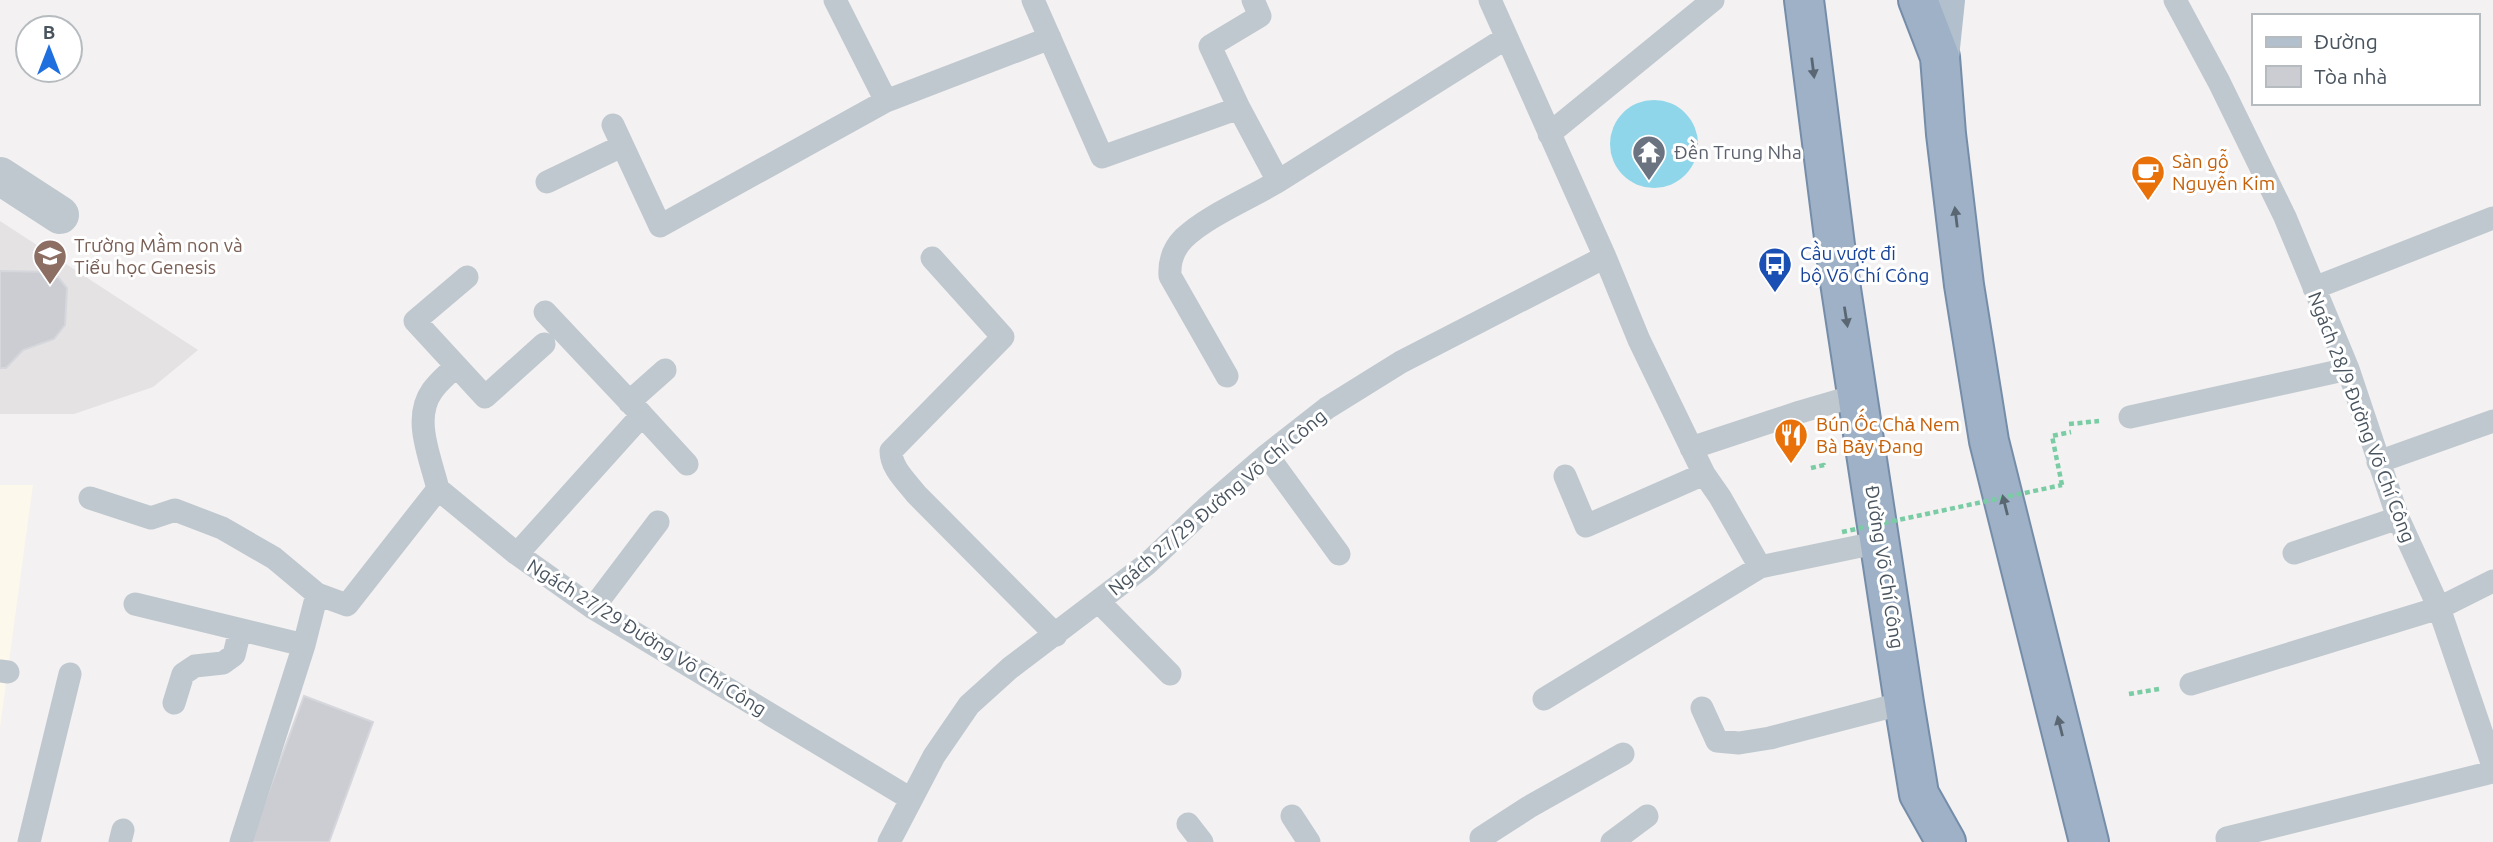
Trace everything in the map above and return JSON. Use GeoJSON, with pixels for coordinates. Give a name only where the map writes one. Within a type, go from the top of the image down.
{"type":"FeatureCollection","features":[{"type":"Feature","properties":{"kind":"highway","name":"Đường Võ Chí Công"},"geometry":{"type":"LineString","coordinates":[[1804,0],[1838,269],[1919,794]]}},
{"type":"Feature","properties":{"kind":"highway"},"geometry":{"type":"LineString","coordinates":[[1918,0],[1940,57],[1964,285],[1989,441],[2089,842]]}},
{"type":"Feature","properties":{"kind":"highway"},"geometry":{"type":"LineString","coordinates":[[1919,794],[1946,842]]}},
{"type":"Feature","properties":{"kind":"main road"},"geometry":{"type":"LineString","coordinates":[[1940,57],[1946,0]]}},
{"type":"Feature","properties":{"kind":"main road","name":"Đường Võ Chí Công"},"geometry":{"type":"LineString","coordinates":[[1919,794],[1922,842]]}},
{"type":"Feature","properties":{"kind":"street"},"geometry":{"type":"LineString","coordinates":[[0,176],[60,215]]}},
{"type":"Feature","properties":{"kind":"lane"},"geometry":{"type":"LineString","coordinates":[[835,0],[886,101]]}},
{"type":"Feature","properties":{"kind":"lane"},"geometry":{"type":"LineString","coordinates":[[1033,0],[1102,158],[1239,108]]}},
{"type":"Feature","properties":{"kind":"lane"},"geometry":{"type":"LineString","coordinates":[[1253,0],[1260,16],[1210,46],[1278,181]]}},
{"type":"Feature","properties":{"kind":"lane"},"geometry":{"type":"LineString","coordinates":[[1490,0],[1605,257],[1639,340],[1704,474],[1760,567]]}},
{"type":"Feature","properties":{"kind":"lane"},"geometry":{"type":"LineString","coordinates":[[1549,134],[1713,0]]}},
{"type":"Feature","properties":{"kind":"lane","name":"Ngách 28/9 Đường Võ Chí Công"},"geometry":{"type":"LineString","coordinates":[[2175,0],[2219,82],[2285,217],[2348,369],[2398,518],[2439,608],[2493,766]]}},
{"type":"Feature","properties":{"kind":"lane"},"geometry":{"type":"LineString","coordinates":[[547,182],[618,135],[660,226],[886,101],[1050,38]]}},
{"type":"Feature","properties":{"kind":"lane"},"geometry":{"type":"LineString","coordinates":[[1227,376],[1170,276],[1172,254],[1183,239],[1507,38]]}},
{"type":"Feature","properties":{"kind":"lane"},"geometry":{"type":"LineString","coordinates":[[2314,288],[2493,218]]}},
{"type":"Feature","properties":{"kind":"lane","name":"Ngách 27/29 Đường Võ Chí Công"},"geometry":{"type":"LineString","coordinates":[[889,842],[934,756],[969,705],[1010,668],[1147,564],[1267,455],[1327,408],[1401,362],[1605,257]]}},
{"type":"Feature","properties":{"kind":"lane"},"geometry":{"type":"LineString","coordinates":[[932,258],[1003,337],[891,450],[891,459],[915,494],[1056,635]]}},
{"type":"Feature","properties":{"kind":"lane"},"geometry":{"type":"LineString","coordinates":[[467,277],[415,321],[485,397],[544,344]]}},
{"type":"Feature","properties":{"kind":"lane"},"geometry":{"type":"LineString","coordinates":[[545,312],[687,464]]}},
{"type":"Feature","properties":{"kind":"lane"},"geometry":{"type":"LineString","coordinates":[[90,498],[151,518],[175,510],[222,528],[274,558],[317,594],[347,605],[438,489],[425,442],[423,420],[431,392],[456,366]]}},
{"type":"Feature","properties":{"kind":"lane"},"geometry":{"type":"LineString","coordinates":[[2130,417],[2348,369]]}},
{"type":"Feature","properties":{"kind":"lane"},"geometry":{"type":"LineString","coordinates":[[517,554],[664,370]]}},
{"type":"Feature","properties":{"kind":"lane"},"geometry":{"type":"LineString","coordinates":[[1691,448],[1858,395]]}},
{"type":"Feature","properties":{"kind":"lane"},"geometry":{"type":"LineString","coordinates":[[2378,462],[2493,421]]}},
{"type":"Feature","properties":{"kind":"lane"},"geometry":{"type":"LineString","coordinates":[[1267,455],[1339,554]]}},
{"type":"Feature","properties":{"kind":"lane"},"geometry":{"type":"LineString","coordinates":[[1565,476],[1586,526],[1704,474]]}},
{"type":"Feature","properties":{"kind":"lane","name":"Ngách 27/29 Đường Võ Chí Công"},"geometry":{"type":"LineString","coordinates":[[438,489],[517,554],[593,608],[911,799]]}},
{"type":"Feature","properties":{"kind":"lane"},"geometry":{"type":"LineString","coordinates":[[2294,553],[2398,518]]}},
{"type":"Feature","properties":{"kind":"lane"},"geometry":{"type":"LineString","coordinates":[[593,608],[658,522]]}},
{"type":"Feature","properties":{"kind":"lane"},"geometry":{"type":"LineString","coordinates":[[1544,699],[1760,567],[1881,542]]}},
{"type":"Feature","properties":{"kind":"lane"},"geometry":{"type":"LineString","coordinates":[[2191,684],[2439,608],[2493,581]]}},
{"type":"Feature","properties":{"kind":"lane"},"geometry":{"type":"LineString","coordinates":[[241,842],[317,594]]}},
{"type":"Feature","properties":{"kind":"lane"},"geometry":{"type":"LineString","coordinates":[[1099,602],[1170,674]]}},
{"type":"Feature","properties":{"kind":"lane"},"geometry":{"type":"LineString","coordinates":[[135,604],[303,645]]}},
{"type":"Feature","properties":{"kind":"lane"},"geometry":{"type":"LineString","coordinates":[[174,703],[183,674],[195,666],[223,663],[234,655],[240,630]]}},
{"type":"Feature","properties":{"kind":"lane"},"geometry":{"type":"LineString","coordinates":[[29,842],[70,674]]}},
{"type":"Feature","properties":{"kind":"lane"},"geometry":{"type":"LineString","coordinates":[[1702,708],[1717,741],[1739,743],[1770,738],[1904,703]]}},
{"type":"Feature","properties":{"kind":"lane"},"geometry":{"type":"LineString","coordinates":[[1479,841],[1529,807],[1623,754]]}},
{"type":"Feature","properties":{"kind":"lane"},"geometry":{"type":"LineString","coordinates":[[2227,838],[2493,772]]}},
{"type":"Feature","properties":{"kind":"lane"},"geometry":{"type":"LineString","coordinates":[[1292,816],[1309,842]]}},
{"type":"Feature","properties":{"kind":"lane"},"geometry":{"type":"LineString","coordinates":[[1612,842],[1647,816]]}},
{"type":"Feature","properties":{"kind":"path"},"geometry":{"type":"LineString","coordinates":[[1842,531],[2062,485],[2052,436],[2071,432]]}},
{"type":"Feature","properties":{"kind":"shaded area","name":"Trường Mầm non và Tiểu học Genesis"},"geometry":{"type":"Polygon","coordinates":[[[0,221],[198,350],[153,387],[74,414],[0,414],[0,221]]]}},
{"type":"Feature","properties":{"kind":"shaded area"},"geometry":{"type":"Polygon","coordinates":[[[0,485],[33,485],[0,728],[0,485]]]}},
{"type":"Feature","properties":{"kind":"water"},"geometry":{"type":"Polygon","coordinates":[[[1654,100],[1671,103],[1685,113],[1695,127],[1698,144],[1695,161],[1685,175],[1671,185],[1654,188],[1637,185],[1623,175],[1613,161],[1610,144],[1613,127],[1623,113],[1637,103],[1654,100]]]}},
{"type":"Feature","properties":{"kind":"building"},"geometry":{"type":"Polygon","coordinates":[[[0,271],[54,272],[67,288],[65,325],[54,339],[23,350],[6,368],[0,368],[0,271]]]}},
{"type":"Feature","properties":{"kind":"building"},"geometry":{"type":"Polygon","coordinates":[[[304,696],[373,722],[329,842],[250,842],[304,696]]]}},
{"type":"Feature","properties":{"kind":"place","name":"Đền Trung Nha"},"geometry":{"type":"Point","coordinates":[1649,182]}},
{"type":"Feature","properties":{"kind":"place","name":"Sàn gỗ Nguyễn Kim"},"geometry":{"type":"Point","coordinates":[2148,202]}},
{"type":"Feature","properties":{"kind":"place","name":"Trường Mầm non và Tiểu học Genesis"},"geometry":{"type":"Point","coordinates":[50,286]}},
{"type":"Feature","properties":{"kind":"place","name":"Cầu vượt đi bộ Võ Chí Công"},"geometry":{"type":"Point","coordinates":[1775,294]}},
{"type":"Feature","properties":{"kind":"place","name":"Bún Ốc Chả Nem Bà Bảy Đang"},"geometry":{"type":"Point","coordinates":[1791,465]}}]}
